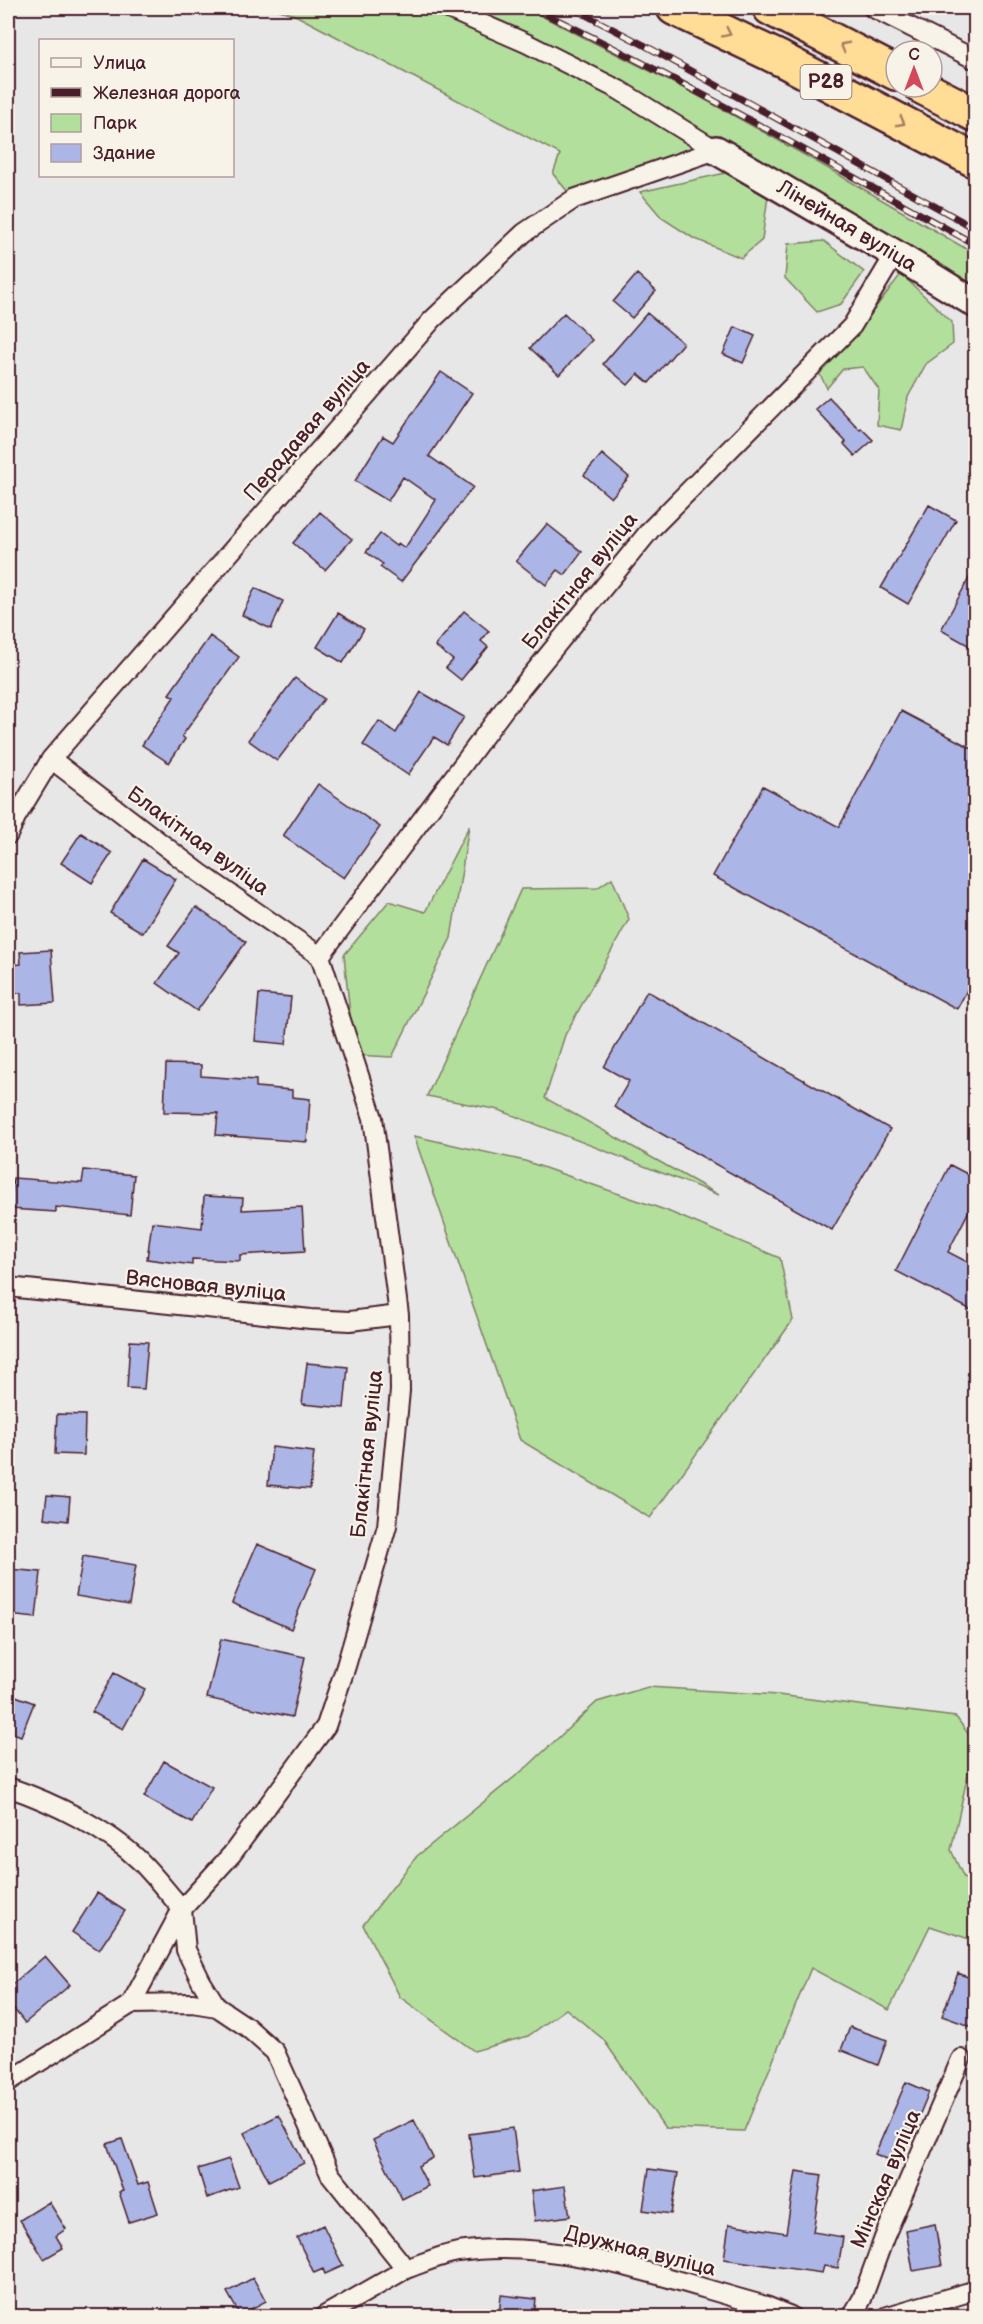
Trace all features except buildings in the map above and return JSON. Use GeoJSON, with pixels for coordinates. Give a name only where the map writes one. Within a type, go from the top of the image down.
{"type":"FeatureCollection","features":[{"type":"Feature","properties":{"kind":"highway","name":"Р28"},"geometry":{"type":"LineString","coordinates":[[674,8],[781,59],[975,161]]}},
{"type":"Feature","properties":{"kind":"highway","name":"Р28"},"geometry":{"type":"LineString","coordinates":[[770,8],[884,67]]}},
{"type":"Feature","properties":{"kind":"highway"},"geometry":{"type":"LineString","coordinates":[[944,99],[975,115]]}},
{"type":"Feature","properties":{"kind":"street"},"geometry":{"type":"LineString","coordinates":[[446,8],[526,43],[619,90],[716,150]]}},
{"type":"Feature","properties":{"kind":"street"},"geometry":{"type":"LineString","coordinates":[[873,8],[975,60]]}},
{"type":"Feature","properties":{"kind":"street","name":"Лінейная вуліца"},"geometry":{"type":"LineString","coordinates":[[716,150],[895,254],[975,304]]}},
{"type":"Feature","properties":{"kind":"street","name":"Перадавая вуліца"},"geometry":{"type":"LineString","coordinates":[[8,835],[16,817],[51,759],[432,320],[524,233],[574,199],[716,150]]}},
{"type":"Feature","properties":{"kind":"street","name":"Блакітная вуліца"},"geometry":{"type":"LineString","coordinates":[[320,956],[505,708],[651,528],[852,326],[895,254]]}},
{"type":"Feature","properties":{"kind":"street","name":"Блакітная вуліца"},"geometry":{"type":"LineString","coordinates":[[51,759],[200,873],[320,956],[372,1118],[399,1315],[400,1391],[387,1526],[326,1726],[231,1854],[182,1910],[131,2004]]}},
{"type":"Feature","properties":{"kind":"street","name":"Вясновая вуліца"},"geometry":{"type":"LineString","coordinates":[[8,1287],[311,1319],[350,1321],[399,1315]]}},
{"type":"Feature","properties":{"kind":"street"},"geometry":{"type":"LineString","coordinates":[[8,1787],[91,1824],[139,1860],[182,1910],[186,1950],[217,2007]]}},
{"type":"Feature","properties":{"kind":"street"},"geometry":{"type":"LineString","coordinates":[[8,2082],[131,2004],[192,2003],[217,2007],[247,2027],[275,2052],[330,2174],[406,2269]]}},
{"type":"Feature","properties":{"kind":"street","name":"Мінская вуліца"},"geometry":{"type":"LineString","coordinates":[[852,2316],[862,2299],[884,2238],[961,2059]]}},
{"type":"Feature","properties":{"kind":"street","name":"Дружная вуліца"},"geometry":{"type":"LineString","coordinates":[[324,2316],[406,2269],[456,2252],[496,2249],[551,2252],[604,2262],[766,2306],[791,2316]]}},
{"type":"Feature","properties":{"kind":"street"},"geometry":{"type":"LineString","coordinates":[[888,2316],[975,2290]]}},
{"type":"Feature","properties":{"kind":"green space"},"geometry":{"type":"Polygon","coordinates":[[[274,8],[526,8],[693,93],[975,254],[975,304],[717,150],[574,199],[553,174],[560,154],[297,16],[274,8]]]}},
{"type":"Feature","properties":{"kind":"green space"},"geometry":{"type":"Polygon","coordinates":[[[734,171],[768,196],[762,240],[741,258],[693,238],[662,218],[640,192],[734,171]]]}},
{"type":"Feature","properties":{"kind":"green space"},"geometry":{"type":"Polygon","coordinates":[[[824,241],[864,272],[841,304],[817,312],[785,278],[788,244],[824,241]]]}},
{"type":"Feature","properties":{"kind":"green space"},"geometry":{"type":"Polygon","coordinates":[[[901,274],[952,322],[953,344],[926,364],[908,397],[901,430],[877,425],[879,390],[863,367],[843,369],[827,388],[817,369],[860,328],[901,274]]]}},
{"type":"Feature","properties":{"kind":"green space"},"geometry":{"type":"Polygon","coordinates":[[[469,826],[451,938],[392,1057],[354,1055],[344,955],[389,901],[425,912],[469,826]]]}},
{"type":"Feature","properties":{"kind":"green space"},"geometry":{"type":"Polygon","coordinates":[[[612,878],[629,919],[565,1035],[545,1098],[719,1195],[499,1110],[427,1096],[521,889],[597,888],[612,878]]]}},
{"type":"Feature","properties":{"kind":"green space"},"geometry":{"type":"Polygon","coordinates":[[[414,1136],[525,1161],[665,1210],[780,1258],[793,1320],[650,1518],[520,1440],[414,1136]]]}},
{"type":"Feature","properties":{"kind":"green space"},"geometry":{"type":"Polygon","coordinates":[[[648,1687],[778,1695],[956,1717],[975,1743],[951,1850],[964,1878],[975,1883],[975,1941],[930,1926],[889,2010],[811,1968],[744,2131],[665,2128],[603,2039],[566,2009],[528,2036],[474,2051],[400,1997],[363,1925],[417,1856],[528,1766],[597,1702],[648,1687]]]}},
{"type":"Feature","properties":{"kind":"railway"},"geometry":{"type":"LineString","coordinates":[[533,8],[701,94],[976,245]]}},
{"type":"Feature","properties":{"kind":"railway"},"geometry":{"type":"LineString","coordinates":[[572,8],[644,45],[976,229]]}}]}
